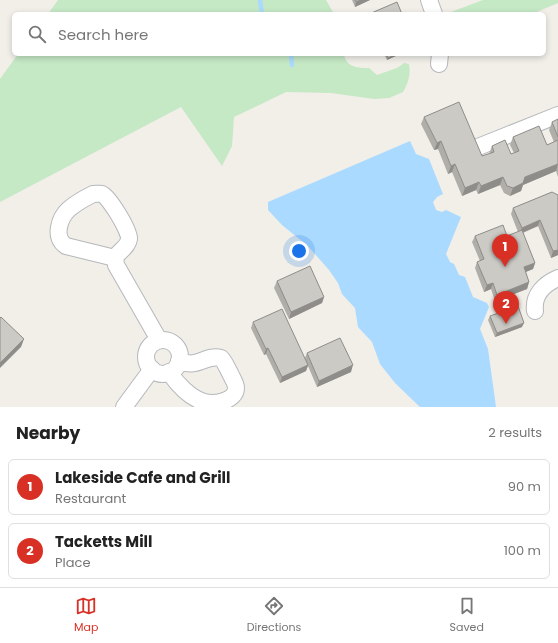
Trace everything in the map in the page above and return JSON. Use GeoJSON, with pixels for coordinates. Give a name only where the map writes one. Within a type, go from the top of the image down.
{"type":"FeatureCollection","features":[{"type":"Feature","properties":{"kind":"street"},"geometry":{"type":"LineString","coordinates":[[429,0],[433,12]]}},
{"type":"Feature","properties":{"kind":"street"},"geometry":{"type":"LineString","coordinates":[[478,147],[558,115]]}},
{"type":"Feature","properties":{"kind":"street"},"geometry":{"type":"LineString","coordinates":[[115,258],[66,246],[61,244],[58,238],[58,233],[64,214],[70,208],[93,194],[101,194],[107,198],[129,233],[129,240],[126,246],[118,251],[115,258],[116,265],[159,340]]}},
{"type":"Feature","properties":{"kind":"street"},"geometry":{"type":"LineString","coordinates":[[536,311],[535,303],[542,288],[558,278]]}},
{"type":"Feature","properties":{"kind":"street"},"geometry":{"type":"LineString","coordinates":[[159,340],[170,342],[175,345],[180,355],[174,366],[160,373],[152,370],[147,361],[150,346],[159,340]]}},
{"type":"Feature","properties":{"kind":"street"},"geometry":{"type":"LineString","coordinates":[[124,407],[152,370]]}},
{"type":"Feature","properties":{"kind":"green space"},"geometry":{"type":"Polygon","coordinates":[[[58,0],[326,0],[333,12],[49,12],[58,0]]]}},
{"type":"Feature","properties":{"kind":"green space"},"geometry":{"type":"Polygon","coordinates":[[[483,0],[558,0],[558,3],[537,12],[451,12],[483,0]]]}},
{"type":"Feature","properties":{"kind":"green space"},"geometry":{"type":"Polygon","coordinates":[[[17,56],[344,56],[350,65],[369,68],[377,75],[397,68],[404,63],[409,64],[410,72],[408,82],[403,92],[389,98],[374,99],[331,93],[286,92],[234,117],[232,146],[222,166],[181,107],[0,202],[0,79],[17,56]]]}},
{"type":"Feature","properties":{"kind":"water"},"geometry":{"type":"Polygon","coordinates":[[[410,141],[416,154],[429,159],[443,194],[437,197],[433,202],[436,210],[442,212],[446,210],[461,217],[446,254],[450,262],[454,264],[459,275],[465,277],[473,297],[487,303],[489,307],[480,329],[488,349],[496,407],[420,407],[395,383],[380,364],[372,342],[358,327],[355,308],[342,294],[338,283],[329,270],[308,246],[282,225],[268,210],[268,202],[410,141]]]}},
{"type":"Feature","properties":{"kind":"building"},"geometry":{"type":"Polygon","coordinates":[[[397,2],[401,12],[374,12],[397,2]]]}},
{"type":"Feature","properties":{"kind":"building"},"geometry":{"type":"Polygon","coordinates":[[[459,102],[482,156],[494,152],[492,146],[505,140],[511,154],[519,151],[513,137],[539,126],[547,145],[558,140],[558,164],[525,177],[523,183],[513,188],[507,186],[503,177],[481,186],[479,182],[465,188],[455,164],[451,166],[441,141],[437,143],[424,117],[459,102]]]}},
{"type":"Feature","properties":{"kind":"building"},"geometry":{"type":"Polygon","coordinates":[[[558,119],[558,137],[552,122],[558,119]]]}},
{"type":"Feature","properties":{"kind":"building"},"geometry":{"type":"Polygon","coordinates":[[[552,192],[558,195],[558,250],[553,251],[540,220],[522,228],[513,208],[552,192]]]}},
{"type":"Feature","properties":{"kind":"building"},"geometry":{"type":"Polygon","coordinates":[[[503,225],[507,236],[522,230],[535,263],[524,267],[529,282],[497,295],[493,283],[487,285],[477,262],[484,259],[475,236],[503,225]]]}},
{"type":"Feature","properties":{"kind":"building"},"geometry":{"type":"Polygon","coordinates":[[[310,266],[324,297],[291,312],[277,281],[310,266]]]}},
{"type":"Feature","properties":{"kind":"building"},"geometry":{"type":"Polygon","coordinates":[[[518,306],[524,323],[497,333],[490,316],[518,306]]]}},
{"type":"Feature","properties":{"kind":"building"},"geometry":{"type":"Polygon","coordinates":[[[282,309],[308,365],[282,377],[253,322],[282,309]]]}},
{"type":"Feature","properties":{"kind":"building"},"geometry":{"type":"Polygon","coordinates":[[[1,317],[24,339],[0,363],[0,318],[1,317]]]}},
{"type":"Feature","properties":{"kind":"building"},"geometry":{"type":"Polygon","coordinates":[[[340,338],[353,365],[319,381],[307,353],[340,338]]]}},
{"type":"Feature","properties":{"kind":"waterway"},"geometry":{"type":"LineString","coordinates":[[260,0],[262,12]]}},
{"type":"Feature","properties":{"kind":"waterway"},"geometry":{"type":"LineString","coordinates":[[291,56],[292,65]]}},
{"type":"Feature","properties":{"kind":"place","name":"Lakeside Cafe and Grill"},"geometry":{"type":"Point","coordinates":[505,267]}},
{"type":"Feature","properties":{"kind":"place","name":"Tacketts Mill"},"geometry":{"type":"Point","coordinates":[506,324]}}]}
